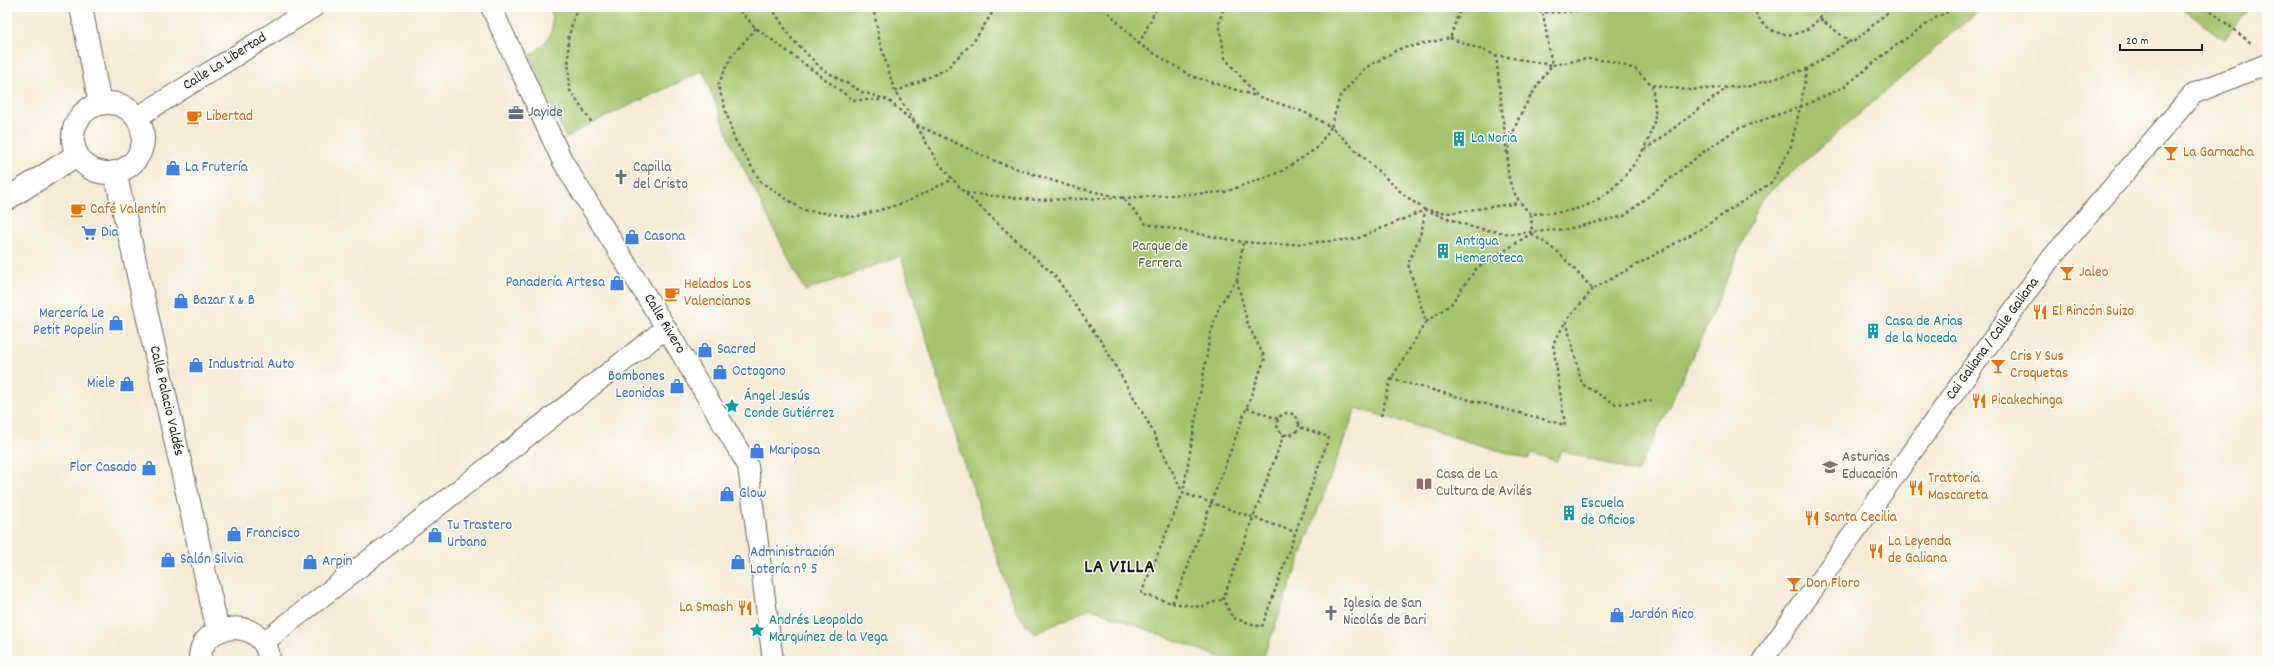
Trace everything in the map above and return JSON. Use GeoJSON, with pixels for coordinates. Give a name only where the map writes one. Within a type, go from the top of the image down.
{"type":"FeatureCollection","features":[{"type":"Feature","properties":{"kind":"street"},"geometry":{"type":"LineString","coordinates":[[81,7],[100,104]]}},
{"type":"Feature","properties":{"kind":"street","name":"Calle La Libertad"},"geometry":{"type":"LineString","coordinates":[[136,118],[314,7]]}},
{"type":"Feature","properties":{"kind":"street","name":"Calle Rivero"},"geometry":{"type":"LineString","coordinates":[[491,7],[563,162],[666,328],[748,466],[772,661]]}},
{"type":"Feature","properties":{"kind":"street","name":"Cai Galiana / Calle Galiana"},"geometry":{"type":"LineString","coordinates":[[1762,661],[2048,262],[2193,94],[2262,56]]}},
{"type":"Feature","properties":{"kind":"street"},"geometry":{"type":"LineString","coordinates":[[110,103],[120,106],[136,118],[141,126],[142,146],[132,163],[115,172],[98,171],[86,164],[77,155],[73,134],[76,124],[90,108],[100,104],[110,103]]}},
{"type":"Feature","properties":{"kind":"street"},"geometry":{"type":"LineString","coordinates":[[7,199],[77,155]]}},
{"type":"Feature","properties":{"kind":"street","name":"Calle Palacio Valdés"},"geometry":{"type":"LineString","coordinates":[[115,172],[218,631]]}},
{"type":"Feature","properties":{"kind":"street"},"geometry":{"type":"LineString","coordinates":[[200,661],[203,647],[218,631],[228,628],[248,630],[266,651],[666,328]]}},
{"type":"Feature","properties":{"kind":"path"},"geometry":{"type":"LineString","coordinates":[[577,7],[568,39],[569,89],[592,123]]}},
{"type":"Feature","properties":{"kind":"path"},"geometry":{"type":"LineString","coordinates":[[736,7],[756,28],[853,100],[888,100]]}},
{"type":"Feature","properties":{"kind":"path"},"geometry":{"type":"LineString","coordinates":[[771,7],[792,39],[822,69],[862,92],[888,100],[917,125],[997,162],[1069,186],[1123,198],[1146,224],[1243,242],[1282,245],[1356,239],[1425,210],[1449,213],[1518,203]]}},
{"type":"Feature","properties":{"kind":"path"},"geometry":{"type":"LineString","coordinates":[[873,7],[880,43],[895,92],[917,125],[936,160],[965,193],[1055,276],[1104,346],[1150,426],[1183,492],[1295,532]]}},
{"type":"Feature","properties":{"kind":"path"},"geometry":{"type":"LineString","coordinates":[[895,92],[945,70],[974,41],[996,7]]}},
{"type":"Feature","properties":{"kind":"path"},"geometry":{"type":"LineString","coordinates":[[1106,7],[1108,12],[1139,44],[1191,76],[1304,112],[1331,127],[1403,194],[1425,210],[1475,228],[1510,234],[1567,229],[1624,216],[1702,153],[1737,129],[1800,107],[1844,87],[1891,49],[1937,17],[1958,7]]}},
{"type":"Feature","properties":{"kind":"path"},"geometry":{"type":"LineString","coordinates":[[1139,44],[1157,7]]}},
{"type":"Feature","properties":{"kind":"path"},"geometry":{"type":"LineString","coordinates":[[1224,7],[1220,22],[1225,58],[1257,96]]}},
{"type":"Feature","properties":{"kind":"path"},"geometry":{"type":"LineString","coordinates":[[1450,38],[1461,7]]}},
{"type":"Feature","properties":{"kind":"path"},"geometry":{"type":"LineString","coordinates":[[1509,7],[1543,14],[1580,11],[1594,7]]}},
{"type":"Feature","properties":{"kind":"path"},"geometry":{"type":"LineString","coordinates":[[1753,7],[1764,25],[1775,32],[1787,34],[1800,33],[1812,28],[1820,19],[1826,7]]}},
{"type":"Feature","properties":{"kind":"path"},"geometry":{"type":"LineString","coordinates":[[965,193],[1036,200],[1123,198],[1225,192],[1282,171],[1318,148],[1331,127],[1340,96],[1365,68],[1399,49],[1450,38],[1496,54],[1552,66],[1587,59],[1611,61],[1635,69],[1652,85],[1687,90],[1750,86],[1807,69],[1850,41],[1852,43],[1894,7]]}},
{"type":"Feature","properties":{"kind":"path"},"geometry":{"type":"LineString","coordinates":[[2206,7],[2262,56]]}},
{"type":"Feature","properties":{"kind":"path"},"geometry":{"type":"LineString","coordinates":[[1507,156],[1517,123],[1530,94],[1552,66],[1543,14]]}},
{"type":"Feature","properties":{"kind":"path"},"geometry":{"type":"LineString","coordinates":[[1820,19],[1850,41]]}},
{"type":"Feature","properties":{"kind":"path"},"geometry":{"type":"LineString","coordinates":[[756,28],[731,57],[718,85],[734,138],[760,182],[803,210],[855,217],[904,203],[953,179]]}},
{"type":"Feature","properties":{"kind":"path"},"geometry":{"type":"LineString","coordinates":[[1496,54],[1507,156],[1508,179],[1518,203],[1531,214],[1558,213],[1586,206],[1609,190],[1628,172],[1644,150],[1728,87]]}},
{"type":"Feature","properties":{"kind":"path"},"geometry":{"type":"LineString","coordinates":[[1391,379],[1565,425],[1553,344],[1566,321],[1593,289],[1701,229],[1772,182],[1791,146],[1807,69]]}},
{"type":"Feature","properties":{"kind":"path"},"geometry":{"type":"LineString","coordinates":[[1644,150],[1655,116],[1652,85]]}},
{"type":"Feature","properties":{"kind":"path"},"geometry":{"type":"LineString","coordinates":[[1425,210],[1422,230],[1408,264],[1426,322]]}},
{"type":"Feature","properties":{"kind":"path"},"geometry":{"type":"LineString","coordinates":[[1531,214],[1532,233]]}},
{"type":"Feature","properties":{"kind":"path"},"geometry":{"type":"LineString","coordinates":[[1532,233],[1558,252],[1593,289]]}},
{"type":"Feature","properties":{"kind":"path"},"geometry":{"type":"LineString","coordinates":[[1381,416],[1391,379],[1426,322],[1451,304],[1476,268],[1532,233]]}},
{"type":"Feature","properties":{"kind":"path"},"geometry":{"type":"LineString","coordinates":[[1172,603],[1265,358],[1248,325],[1237,280],[1243,242]]}},
{"type":"Feature","properties":{"kind":"path"},"geometry":{"type":"LineString","coordinates":[[1223,599],[1201,607],[1172,603],[1141,594],[1183,492],[1210,336],[1220,306],[1237,280]]}},
{"type":"Feature","properties":{"kind":"path"},"geometry":{"type":"LineString","coordinates":[[1566,321],[1582,384],[1615,404],[1652,401]]}},
{"type":"Feature","properties":{"kind":"path"},"geometry":{"type":"LineString","coordinates":[[1247,408],[1278,419]]}},
{"type":"Feature","properties":{"kind":"path"},"geometry":{"type":"LineString","coordinates":[[1290,413],[1296,416],[1299,427],[1291,434],[1284,434],[1277,426],[1278,419],[1283,414],[1290,413]]}},
{"type":"Feature","properties":{"kind":"path"},"geometry":{"type":"LineString","coordinates":[[1284,434],[1223,599],[1233,618],[1262,627],[1329,436],[1299,427]]}},
{"type":"Feature","properties":{"kind":"green space","name":"Parque de Ferrera"},"geometry":{"type":"Polygon","coordinates":[[[551,7],[1983,7],[1761,199],[1706,328],[1637,473],[1561,450],[1557,461],[1531,453],[1528,459],[1356,408],[1262,661],[1230,661],[1090,608],[1035,634],[1016,612],[963,459],[901,256],[805,291],[733,147],[703,71],[592,123],[566,138],[530,56],[543,45],[550,35],[552,24],[551,7]]]}},
{"type":"Feature","properties":{"kind":"green space"},"geometry":{"type":"Polygon","coordinates":[[[2182,7],[2250,7],[2224,40],[2182,7]]]}},
{"type":"Feature","properties":{"kind":"place","name":"Jayide"},"geometry":{"type":"Point","coordinates":[516,113]}},
{"type":"Feature","properties":{"kind":"place","name":"Libertad"},"geometry":{"type":"Point","coordinates":[194,117]}},
{"type":"Feature","properties":{"kind":"place","name":"La Noria"},"geometry":{"type":"Point","coordinates":[1459,139]}},
{"type":"Feature","properties":{"kind":"place","name":"La Garnacha"},"geometry":{"type":"Point","coordinates":[2171,153]}},
{"type":"Feature","properties":{"kind":"place","name":"La Frutería"},"geometry":{"type":"Point","coordinates":[173,168]}},
{"type":"Feature","properties":{"kind":"place","name":"Capilla del Cristo"},"geometry":{"type":"Point","coordinates":[621,177]}},
{"type":"Feature","properties":{"kind":"place","name":"Café Valentín"},"geometry":{"type":"Point","coordinates":[78,210]}},
{"type":"Feature","properties":{"kind":"place","name":"Dia"},"geometry":{"type":"Point","coordinates":[89,233]}},
{"type":"Feature","properties":{"kind":"place","name":"Casona"},"geometry":{"type":"Point","coordinates":[632,237]}},
{"type":"Feature","properties":{"kind":"place","name":"Antigua Hemeroteca"},"geometry":{"type":"Point","coordinates":[1443,251]}},
{"type":"Feature","properties":{"kind":"place","name":"Jaleo"},"geometry":{"type":"Point","coordinates":[2067,273]}},
{"type":"Feature","properties":{"kind":"place","name":"Panadería Artesa"},"geometry":{"type":"Point","coordinates":[617,283]}},
{"type":"Feature","properties":{"kind":"place","name":"Helados Los Valencianos"},"geometry":{"type":"Point","coordinates":[672,294]}},
{"type":"Feature","properties":{"kind":"place","name":"Bazar X & B"},"geometry":{"type":"Point","coordinates":[181,301]}},
{"type":"Feature","properties":{"kind":"place","name":"El Rincón Suizo"},"geometry":{"type":"Point","coordinates":[2040,312]}},
{"type":"Feature","properties":{"kind":"place","name":"Mercería Le Petit Popelin"},"geometry":{"type":"Point","coordinates":[116,323]}},
{"type":"Feature","properties":{"kind":"place","name":"Casa de Arias de la Noceda"},"geometry":{"type":"Point","coordinates":[1873,331]}},
{"type":"Feature","properties":{"kind":"place","name":"Sacred"},"geometry":{"type":"Point","coordinates":[705,350]}},
{"type":"Feature","properties":{"kind":"place","name":"Industrial Auto"},"geometry":{"type":"Point","coordinates":[196,365]}},
{"type":"Feature","properties":{"kind":"place","name":"Cris Y Sus Croquetas"},"geometry":{"type":"Point","coordinates":[1998,366]}},
{"type":"Feature","properties":{"kind":"place","name":"Octogono"},"geometry":{"type":"Point","coordinates":[720,372]}},
{"type":"Feature","properties":{"kind":"place","name":"Miele"},"geometry":{"type":"Point","coordinates":[127,384]}},
{"type":"Feature","properties":{"kind":"place","name":"Bombones Leonidas"},"geometry":{"type":"Point","coordinates":[677,386]}},
{"type":"Feature","properties":{"kind":"place","name":"Picakechinga"},"geometry":{"type":"Point","coordinates":[1979,401]}},
{"type":"Feature","properties":{"kind":"place","name":"Ángel Jesús Conde Gutiérrez"},"geometry":{"type":"Point","coordinates":[732,406]}},
{"type":"Feature","properties":{"kind":"place","name":"Mariposa"},"geometry":{"type":"Point","coordinates":[757,451]}},
{"type":"Feature","properties":{"kind":"place","name":"Asturias Educación"},"geometry":{"type":"Point","coordinates":[1830,467]}},
{"type":"Feature","properties":{"kind":"place","name":"Flor Casado"},"geometry":{"type":"Point","coordinates":[149,468]}},
{"type":"Feature","properties":{"kind":"place","name":"Casa de La Cultura de Avilés"},"geometry":{"type":"Point","coordinates":[1424,484]}},
{"type":"Feature","properties":{"kind":"place","name":"Trattoria Mascareta"},"geometry":{"type":"Point","coordinates":[1916,488]}},
{"type":"Feature","properties":{"kind":"place","name":"Glow"},"geometry":{"type":"Point","coordinates":[727,494]}},
{"type":"Feature","properties":{"kind":"place","name":"Escuela de Oficios"},"geometry":{"type":"Point","coordinates":[1569,513]}},
{"type":"Feature","properties":{"kind":"place","name":"Santa Cecilia"},"geometry":{"type":"Point","coordinates":[1812,518]}},
{"type":"Feature","properties":{"kind":"place","name":"Francisco"},"geometry":{"type":"Point","coordinates":[234,534]}},
{"type":"Feature","properties":{"kind":"place","name":"Tu Trastero Urbano"},"geometry":{"type":"Point","coordinates":[435,535]}},
{"type":"Feature","properties":{"kind":"place","name":"La Leyenda de Galiana"},"geometry":{"type":"Point","coordinates":[1876,551]}},
{"type":"Feature","properties":{"kind":"place","name":"Salón Silvia"},"geometry":{"type":"Point","coordinates":[168,560]}},
{"type":"Feature","properties":{"kind":"place","name":"Arpin"},"geometry":{"type":"Point","coordinates":[310,562]}},
{"type":"Feature","properties":{"kind":"place","name":"Administración Lotería nº 5"},"geometry":{"type":"Point","coordinates":[738,562]}},
{"type":"Feature","properties":{"kind":"place","name":"Don Floro"},"geometry":{"type":"Point","coordinates":[1794,584]}},
{"type":"Feature","properties":{"kind":"place","name":"La Smash"},"geometry":{"type":"Point","coordinates":[745,608]}},
{"type":"Feature","properties":{"kind":"place","name":"Iglesia de San Nicolás de Bari"},"geometry":{"type":"Point","coordinates":[1331,613]}},
{"type":"Feature","properties":{"kind":"place","name":"Jardón Rico"},"geometry":{"type":"Point","coordinates":[1617,615]}},
{"type":"Feature","properties":{"kind":"place","name":"Andrés Leopoldo Marquínez de la Vega"},"geometry":{"type":"Point","coordinates":[757,630]}},
{"type":"Feature","properties":{"kind":"district","name":"LA VILLA"},"geometry":{"type":"Point","coordinates":[1120,568]}}]}
